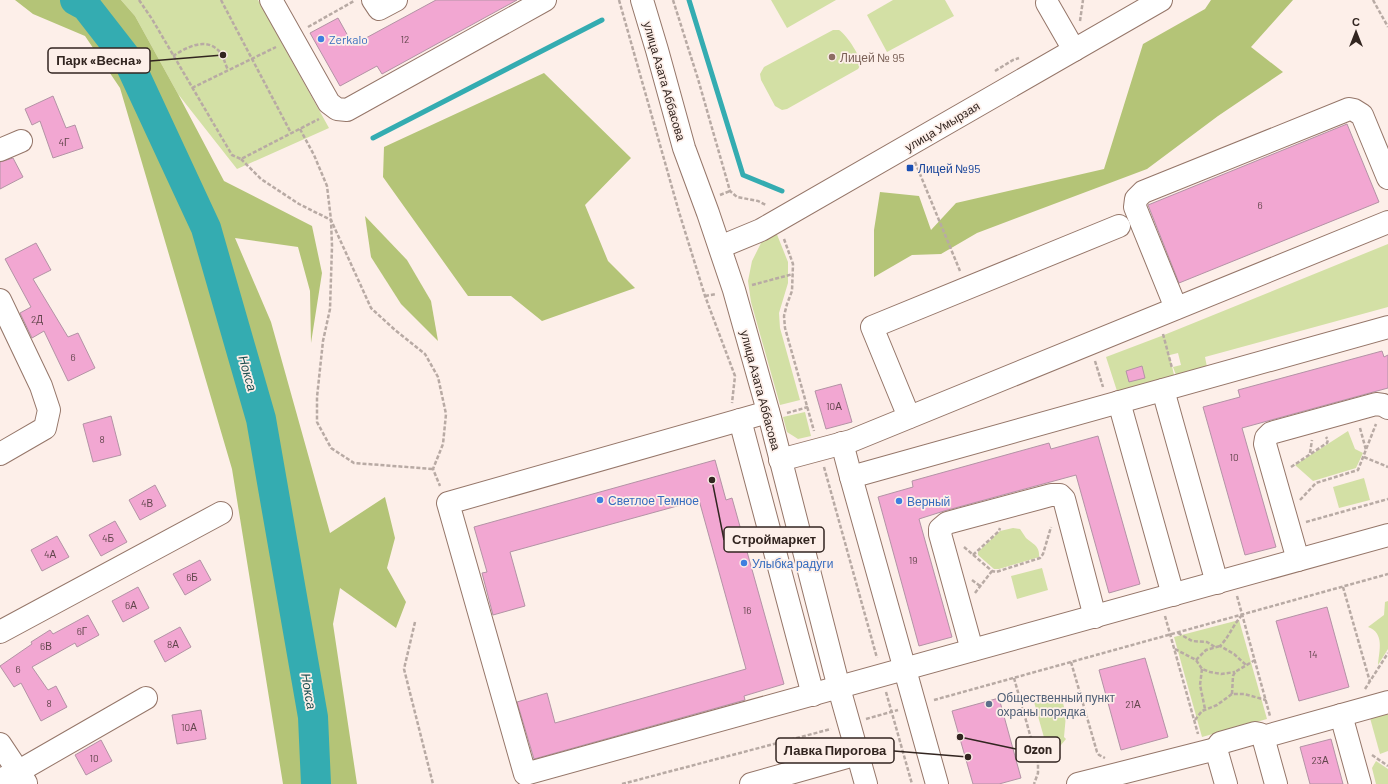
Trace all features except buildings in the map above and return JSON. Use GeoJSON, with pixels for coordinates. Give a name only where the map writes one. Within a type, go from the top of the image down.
{"type":"FeatureCollection","features":[{"type":"Feature","properties":{"kind":"street"},"geometry":{"type":"LineString","coordinates":[[271,0],[329,103],[337,109],[347,110],[545,0]]}},
{"type":"Feature","properties":{"kind":"street"},"geometry":{"type":"LineString","coordinates":[[373,0],[379,9],[396,0]]}},
{"type":"Feature","properties":{"kind":"street","name":"улица Азата Аббасова"},"geometry":{"type":"LineString","coordinates":[[642,0],[684,148],[720,247],[768,412],[839,688],[866,784]]}},
{"type":"Feature","properties":{"kind":"street","name":"улица Умырзая"},"geometry":{"type":"LineString","coordinates":[[720,247],[761,230],[1161,0]]}},
{"type":"Feature","properties":{"kind":"street"},"geometry":{"type":"LineString","coordinates":[[1047,3],[1074,50]]}},
{"type":"Feature","properties":{"kind":"street"},"geometry":{"type":"LineString","coordinates":[[1176,308],[1135,207],[1136,199],[1143,192],[1349,109],[1362,115],[1388,178]]}},
{"type":"Feature","properties":{"kind":"street"},"geometry":{"type":"LineString","coordinates":[[0,150],[21,141]]}},
{"type":"Feature","properties":{"kind":"street"},"geometry":{"type":"LineString","coordinates":[[780,460],[842,443],[909,417],[1388,222]]}},
{"type":"Feature","properties":{"kind":"street"},"geometry":{"type":"LineString","coordinates":[[909,417],[872,327],[1119,226]]}},
{"type":"Feature","properties":{"kind":"street"},"geometry":{"type":"LineString","coordinates":[[0,300],[41,386],[49,410],[45,428],[0,454]]}},
{"type":"Feature","properties":{"kind":"street"},"geometry":{"type":"LineString","coordinates":[[851,477],[1388,328]]}},
{"type":"Feature","properties":{"kind":"street"},"geometry":{"type":"LineString","coordinates":[[1170,388],[1224,581]]}},
{"type":"Feature","properties":{"kind":"street"},"geometry":{"type":"LineString","coordinates":[[1114,404],[1167,597]]}},
{"type":"Feature","properties":{"kind":"street"},"geometry":{"type":"LineString","coordinates":[[1298,560],[1265,444],[1266,438],[1271,433],[1376,404],[1386,406]]}},
{"type":"Feature","properties":{"kind":"street"},"geometry":{"type":"LineString","coordinates":[[768,412],[448,503],[525,774],[1388,535]]}},
{"type":"Feature","properties":{"kind":"street"},"geometry":{"type":"LineString","coordinates":[[737,421],[813,695]]}},
{"type":"Feature","properties":{"kind":"street"},"geometry":{"type":"LineString","coordinates":[[842,443],[937,784]]}},
{"type":"Feature","properties":{"kind":"street"},"geometry":{"type":"LineString","coordinates":[[972,650],[940,534],[941,527],[996,510],[1052,495],[1058,495],[1064,499],[1095,617]]}},
{"type":"Feature","properties":{"kind":"street"},"geometry":{"type":"LineString","coordinates":[[0,632],[221,513]]}},
{"type":"Feature","properties":{"kind":"street"},"geometry":{"type":"LineString","coordinates":[[0,744],[15,778],[146,698]]}},
{"type":"Feature","properties":{"kind":"street"},"geometry":{"type":"LineString","coordinates":[[1078,784],[1208,744],[1220,743],[1255,733],[1269,736],[1388,702]]}},
{"type":"Feature","properties":{"kind":"street"},"geometry":{"type":"LineString","coordinates":[[1345,714],[1360,784]]}},
{"type":"Feature","properties":{"kind":"street"},"geometry":{"type":"LineString","coordinates":[[1269,736],[1276,784]]}},
{"type":"Feature","properties":{"kind":"street"},"geometry":{"type":"LineString","coordinates":[[1208,744],[1226,784]]}},
{"type":"Feature","properties":{"kind":"street"},"geometry":{"type":"LineString","coordinates":[[751,784],[858,754]]}},
{"type":"Feature","properties":{"kind":"path"},"geometry":{"type":"LineString","coordinates":[[139,0],[142,2],[232,155],[241,160],[261,179],[299,204],[331,220],[371,308],[424,354],[438,377],[446,414],[444,444],[433,469],[354,463],[331,448],[317,422],[317,397],[323,341],[330,309],[332,246],[331,220],[327,186],[314,155],[300,129],[241,160]]}},
{"type":"Feature","properties":{"kind":"path"},"geometry":{"type":"LineString","coordinates":[[221,0],[291,133]]}},
{"type":"Feature","properties":{"kind":"path"},"geometry":{"type":"LineString","coordinates":[[192,88],[251,59],[357,0]]}},
{"type":"Feature","properties":{"kind":"path"},"geometry":{"type":"LineString","coordinates":[[619,0],[679,212],[705,296],[735,376],[732,412],[737,421]]}},
{"type":"Feature","properties":{"kind":"path"},"geometry":{"type":"LineString","coordinates":[[673,0],[698,78],[730,191],[737,197],[758,201],[768,206],[770,209]]}},
{"type":"Feature","properties":{"kind":"path"},"geometry":{"type":"LineString","coordinates":[[1373,0],[1388,27]]}},
{"type":"Feature","properties":{"kind":"path"},"geometry":{"type":"LineString","coordinates":[[173,56],[190,46],[199,44],[209,45],[218,50],[228,70]]}},
{"type":"Feature","properties":{"kind":"path"},"geometry":{"type":"LineString","coordinates":[[914,158],[960,272]]}},
{"type":"Feature","properties":{"kind":"path"},"geometry":{"type":"LineString","coordinates":[[1162,330],[1170,388]]}},
{"type":"Feature","properties":{"kind":"path"},"geometry":{"type":"LineString","coordinates":[[1094,357],[1114,404]]}},
{"type":"Feature","properties":{"kind":"path"},"geometry":{"type":"LineString","coordinates":[[1287,522],[1314,484],[1357,471],[1359,469],[1386,406]]}},
{"type":"Feature","properties":{"kind":"path"},"geometry":{"type":"LineString","coordinates":[[1355,410],[1366,451]]}},
{"type":"Feature","properties":{"kind":"path"},"geometry":{"type":"LineString","coordinates":[[1274,477],[1328,442],[1328,439],[1312,422]]}},
{"type":"Feature","properties":{"kind":"path"},"geometry":{"type":"LineString","coordinates":[[1364,457],[1388,467]]}},
{"type":"Feature","properties":{"kind":"path"},"geometry":{"type":"LineString","coordinates":[[1287,522],[1388,499]]}},
{"type":"Feature","properties":{"kind":"path"},"geometry":{"type":"LineString","coordinates":[[973,555],[999,530],[1000,524],[996,510]]}},
{"type":"Feature","properties":{"kind":"path"},"geometry":{"type":"LineString","coordinates":[[941,527],[993,572],[1038,559],[1043,554],[1051,525]]}},
{"type":"Feature","properties":{"kind":"path"},"geometry":{"type":"LineString","coordinates":[[1220,646],[1234,624],[1242,615],[1388,574]]}},
{"type":"Feature","properties":{"kind":"path"},"geometry":{"type":"LineString","coordinates":[[1224,581],[1242,615],[1266,700],[1269,736]]}},
{"type":"Feature","properties":{"kind":"path"},"geometry":{"type":"LineString","coordinates":[[1343,587],[1370,682]]}},
{"type":"Feature","properties":{"kind":"path"},"geometry":{"type":"LineString","coordinates":[[1167,597],[1174,649],[1194,720],[1208,744]]}},
{"type":"Feature","properties":{"kind":"path"},"geometry":{"type":"LineString","coordinates":[[415,622],[404,669],[433,784]]}},
{"type":"Feature","properties":{"kind":"path"},"geometry":{"type":"LineString","coordinates":[[1178,632],[1192,640],[1207,642],[1215,647]]}},
{"type":"Feature","properties":{"kind":"path"},"geometry":{"type":"LineString","coordinates":[[1196,660],[1202,652],[1220,646],[1230,651],[1246,665]]}},
{"type":"Feature","properties":{"kind":"path"},"geometry":{"type":"LineString","coordinates":[[1174,649],[1196,660],[1202,669],[1216,674],[1235,672],[1255,660]]}},
{"type":"Feature","properties":{"kind":"path"},"geometry":{"type":"LineString","coordinates":[[1345,714],[1370,682],[1388,653]]}},
{"type":"Feature","properties":{"kind":"path"},"geometry":{"type":"LineString","coordinates":[[1071,662],[1097,752],[1106,758]]}},
{"type":"Feature","properties":{"kind":"path"},"geometry":{"type":"LineString","coordinates":[[1202,669],[1200,685],[1205,709]]}},
{"type":"Feature","properties":{"kind":"path"},"geometry":{"type":"LineString","coordinates":[[1232,694],[1233,676],[1235,672]]}},
{"type":"Feature","properties":{"kind":"path"},"geometry":{"type":"LineString","coordinates":[[1014,678],[1038,763],[1038,773],[1034,784]]}},
{"type":"Feature","properties":{"kind":"path"},"geometry":{"type":"LineString","coordinates":[[1194,720],[1197,715],[1205,709],[1217,705],[1232,694],[1244,694],[1266,700]]}},
{"type":"Feature","properties":{"kind":"green space"},"geometry":{"type":"Polygon","coordinates":[[[15,0],[121,0],[135,16],[224,181],[312,226],[322,273],[311,343],[310,291],[298,247],[235,238],[271,322],[330,533],[385,497],[395,538],[387,568],[406,602],[396,628],[340,588],[333,624],[357,784],[283,784],[232,469],[120,88],[85,36],[33,14],[15,0]]]}},
{"type":"Feature","properties":{"kind":"green space"},"geometry":{"type":"Polygon","coordinates":[[[121,0],[258,0],[329,128],[237,169],[178,94],[135,16],[121,0]]]}},
{"type":"Feature","properties":{"kind":"green space"},"geometry":{"type":"Polygon","coordinates":[[[771,0],[836,0],[787,28],[771,0]]]}},
{"type":"Feature","properties":{"kind":"green space"},"geometry":{"type":"Polygon","coordinates":[[[893,0],[945,0],[954,16],[887,52],[867,15],[893,0]]]}},
{"type":"Feature","properties":{"kind":"green space"},"geometry":{"type":"Polygon","coordinates":[[[1211,0],[1293,0],[1251,47],[1283,72],[1218,116],[1147,169],[977,233],[941,254],[912,255],[874,277],[874,230],[880,192],[919,196],[931,230],[956,203],[1104,169],[1143,44],[1205,9],[1211,0]]]}},
{"type":"Feature","properties":{"kind":"green space"},"geometry":{"type":"Polygon","coordinates":[[[833,30],[839,30],[842,32],[852,45],[860,60],[858,69],[787,109],[782,110],[775,106],[761,80],[760,74],[764,67],[833,30]]]}},
{"type":"Feature","properties":{"kind":"green space"},"geometry":{"type":"Polygon","coordinates":[[[544,73],[631,158],[585,205],[608,261],[635,288],[542,321],[511,296],[468,296],[383,177],[384,147],[544,73]]]}},
{"type":"Feature","properties":{"kind":"green space"},"geometry":{"type":"Polygon","coordinates":[[[365,216],[407,260],[431,301],[438,341],[401,304],[371,257],[365,216]]]}},
{"type":"Feature","properties":{"kind":"green space"},"geometry":{"type":"Polygon","coordinates":[[[776,232],[788,262],[788,283],[779,313],[780,328],[800,400],[780,405],[751,302],[748,281],[752,261],[761,243],[776,232]]]}},
{"type":"Feature","properties":{"kind":"green space"},"geometry":{"type":"Polygon","coordinates":[[[1388,244],[1388,307],[1205,357],[1207,367],[1176,375],[1173,367],[1181,365],[1178,353],[1170,355],[1168,349],[1174,375],[1117,391],[1106,357],[1388,244]]]}},
{"type":"Feature","properties":{"kind":"green space"},"geometry":{"type":"Polygon","coordinates":[[[805,412],[811,436],[798,439],[787,432],[783,417],[805,412]]]}},
{"type":"Feature","properties":{"kind":"green space"},"geometry":{"type":"Polygon","coordinates":[[[1348,431],[1355,449],[1363,453],[1356,468],[1313,481],[1295,465],[1348,431]]]}},
{"type":"Feature","properties":{"kind":"green space"},"geometry":{"type":"Polygon","coordinates":[[[1364,478],[1370,500],[1339,508],[1333,487],[1364,478]]]}},
{"type":"Feature","properties":{"kind":"green space"},"geometry":{"type":"Polygon","coordinates":[[[1013,528],[1020,529],[1026,538],[1036,546],[1039,557],[999,569],[994,569],[978,555],[978,552],[1000,531],[1013,528]]]}},
{"type":"Feature","properties":{"kind":"green space"},"geometry":{"type":"Polygon","coordinates":[[[1042,568],[1048,590],[1017,599],[1011,576],[1042,568]]]}},
{"type":"Feature","properties":{"kind":"green space"},"geometry":{"type":"Polygon","coordinates":[[[1388,601],[1388,649],[1378,665],[1380,648],[1379,638],[1373,630],[1368,627],[1384,615],[1385,602],[1388,601]]]}},
{"type":"Feature","properties":{"kind":"green space"},"geometry":{"type":"Polygon","coordinates":[[[1239,620],[1267,719],[1202,737],[1174,637],[1239,620]]]}},
{"type":"Feature","properties":{"kind":"green space"},"geometry":{"type":"Polygon","coordinates":[[[1061,695],[1066,715],[1064,737],[1066,739],[1056,751],[1045,741],[1034,702],[1061,695]]]}},
{"type":"Feature","properties":{"kind":"green space"},"geometry":{"type":"Polygon","coordinates":[[[1388,713],[1388,751],[1380,754],[1370,718],[1388,713]]]}},
{"type":"Feature","properties":{"kind":"green space"},"geometry":{"type":"Polygon","coordinates":[[[1376,761],[1388,769],[1388,784],[1376,784],[1372,768],[1376,761]]]}},
{"type":"Feature","properties":{"kind":"waterway","name":"Нокса"},"geometry":{"type":"LineString","coordinates":[[75,0],[86,6],[128,60],[206,228],[261,419],[313,717],[316,784]]}},
{"type":"Feature","properties":{"kind":"waterway"},"geometry":{"type":"LineString","coordinates":[[689,0],[743,175],[782,191]]}},
{"type":"Feature","properties":{"kind":"waterway"},"geometry":{"type":"LineString","coordinates":[[373,138],[602,20]]}},
{"type":"Feature","properties":{"kind":"place","name":"Zerkalo"},"geometry":{"type":"Point","coordinates":[321,39]}},
{"type":"Feature","properties":{"kind":"place","name":"Парк «Весна»"},"geometry":{"type":"Point","coordinates":[223,55]}},
{"type":"Feature","properties":{"kind":"place","name":"Лицей № 95"},"geometry":{"type":"Point","coordinates":[832,57]}},
{"type":"Feature","properties":{"kind":"place","name":"Лицей №95"},"geometry":{"type":"Point","coordinates":[910,168]}},
{"type":"Feature","properties":{"kind":"place","name":"Строймаркет"},"geometry":{"type":"Point","coordinates":[712,480]}},
{"type":"Feature","properties":{"kind":"place","name":"Светлое Темное"},"geometry":{"type":"Point","coordinates":[600,500]}},
{"type":"Feature","properties":{"kind":"place","name":"Верный"},"geometry":{"type":"Point","coordinates":[899,501]}},
{"type":"Feature","properties":{"kind":"place","name":"Улыбка радуги"},"geometry":{"type":"Point","coordinates":[744,563]}},
{"type":"Feature","properties":{"kind":"place","name":"Общественный пункт охраны порядка"},"geometry":{"type":"Point","coordinates":[989,704]}},
{"type":"Feature","properties":{"kind":"place","name":"Ozon"},"geometry":{"type":"Point","coordinates":[960,737]}},
{"type":"Feature","properties":{"kind":"place","name":"Лавка Пирогова"},"geometry":{"type":"Point","coordinates":[968,757]}}]}
